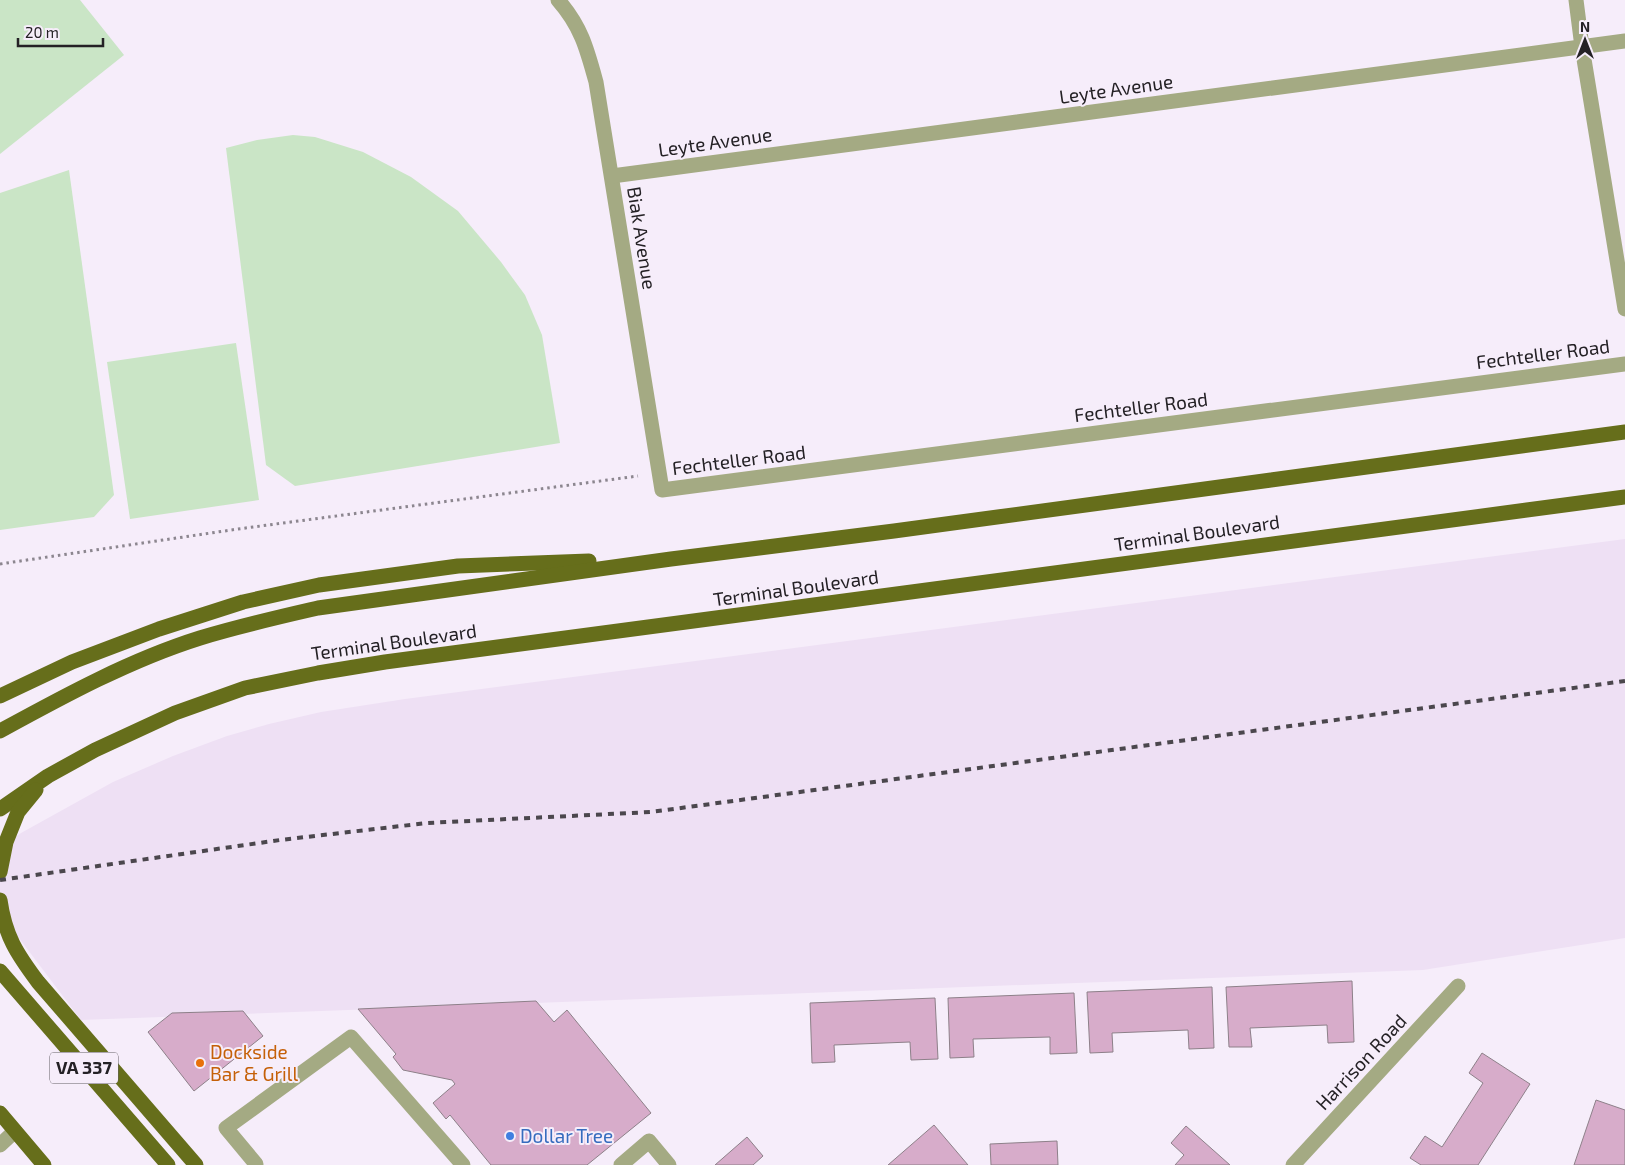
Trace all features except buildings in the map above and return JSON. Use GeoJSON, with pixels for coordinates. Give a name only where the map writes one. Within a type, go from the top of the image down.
{"type":"FeatureCollection","features":[{"type":"Feature","properties":{"kind":"main road"},"geometry":{"type":"LineString","coordinates":[[0,731],[53,702],[127,666],[199,638],[268,619],[318,608],[1625,432]]}},
{"type":"Feature","properties":{"kind":"main road","name":"Terminal Boulevard"},"geometry":{"type":"LineString","coordinates":[[0,810],[48,776],[95,750],[175,713],[245,688],[318,673],[1625,497]]}},
{"type":"Feature","properties":{"kind":"main road"},"geometry":{"type":"LineString","coordinates":[[0,696],[72,662],[159,629],[243,602],[319,585],[458,566],[671,559]]}},
{"type":"Feature","properties":{"kind":"main road"},"geometry":{"type":"LineString","coordinates":[[0,872],[6,842],[18,812],[48,776]]}},
{"type":"Feature","properties":{"kind":"main road"},"geometry":{"type":"LineString","coordinates":[[0,900],[8,935],[18,956],[38,982],[196,1165]]}},
{"type":"Feature","properties":{"kind":"main road","name":"VA 337"},"geometry":{"type":"LineString","coordinates":[[0,971],[168,1165]]}},
{"type":"Feature","properties":{"kind":"main road"},"geometry":{"type":"LineString","coordinates":[[0,1113],[44,1165]]}},
{"type":"Feature","properties":{"kind":"street"},"geometry":{"type":"LineString","coordinates":[[1576,0],[1625,309]]}},
{"type":"Feature","properties":{"kind":"street","name":"Biak Avenue"},"geometry":{"type":"LineString","coordinates":[[561,1],[585,42],[596,82],[662,490]]}},
{"type":"Feature","properties":{"kind":"street","name":"Leyte Avenue"},"geometry":{"type":"LineString","coordinates":[[612,176],[1625,41]]}},
{"type":"Feature","properties":{"kind":"street","name":"Fechteller Road"},"geometry":{"type":"LineString","coordinates":[[662,490],[1625,364]]}},
{"type":"Feature","properties":{"kind":"street","name":"Harrison Road"},"geometry":{"type":"LineString","coordinates":[[1293,1165],[1458,986]]}},
{"type":"Feature","properties":{"kind":"street"},"geometry":{"type":"LineString","coordinates":[[256,1165],[226,1128],[350,1037],[463,1165]]}},
{"type":"Feature","properties":{"kind":"street"},"geometry":{"type":"LineString","coordinates":[[0,1145],[16,1131]]}},
{"type":"Feature","properties":{"kind":"street"},"geometry":{"type":"LineString","coordinates":[[621,1165],[649,1141],[669,1165]]}},
{"type":"Feature","properties":{"kind":"shaded area"},"geometry":{"type":"Polygon","coordinates":[[[1625,539],[1625,938],[1423,970],[81,1020],[0,913],[0,848],[21,833],[113,782],[173,756],[227,736],[321,712],[405,699],[1625,539]]]}},
{"type":"Feature","properties":{"kind":"green space"},"geometry":{"type":"Polygon","coordinates":[[[0,0],[80,0],[124,55],[0,154],[0,0]]]}},
{"type":"Feature","properties":{"kind":"green space"},"geometry":{"type":"Polygon","coordinates":[[[293,135],[315,137],[363,152],[411,177],[458,211],[501,262],[525,295],[542,335],[560,443],[295,486],[266,465],[226,148],[257,140],[293,135]]]}},
{"type":"Feature","properties":{"kind":"green space"},"geometry":{"type":"Polygon","coordinates":[[[69,170],[114,495],[94,517],[0,530],[0,193],[69,170]]]}},
{"type":"Feature","properties":{"kind":"green space"},"geometry":{"type":"Polygon","coordinates":[[[236,343],[259,500],[130,519],[107,362],[236,343]]]}},
{"type":"Feature","properties":{"kind":"railway"},"geometry":{"type":"LineString","coordinates":[[0,880],[280,840],[427,823],[651,812],[1625,681]]}},
{"type":"Feature","properties":{"kind":"place","name":"Dockside Bar & Grill"},"geometry":{"type":"Point","coordinates":[200,1063]}},
{"type":"Feature","properties":{"kind":"place","name":"Dollar Tree"},"geometry":{"type":"Point","coordinates":[510,1136]}}]}
